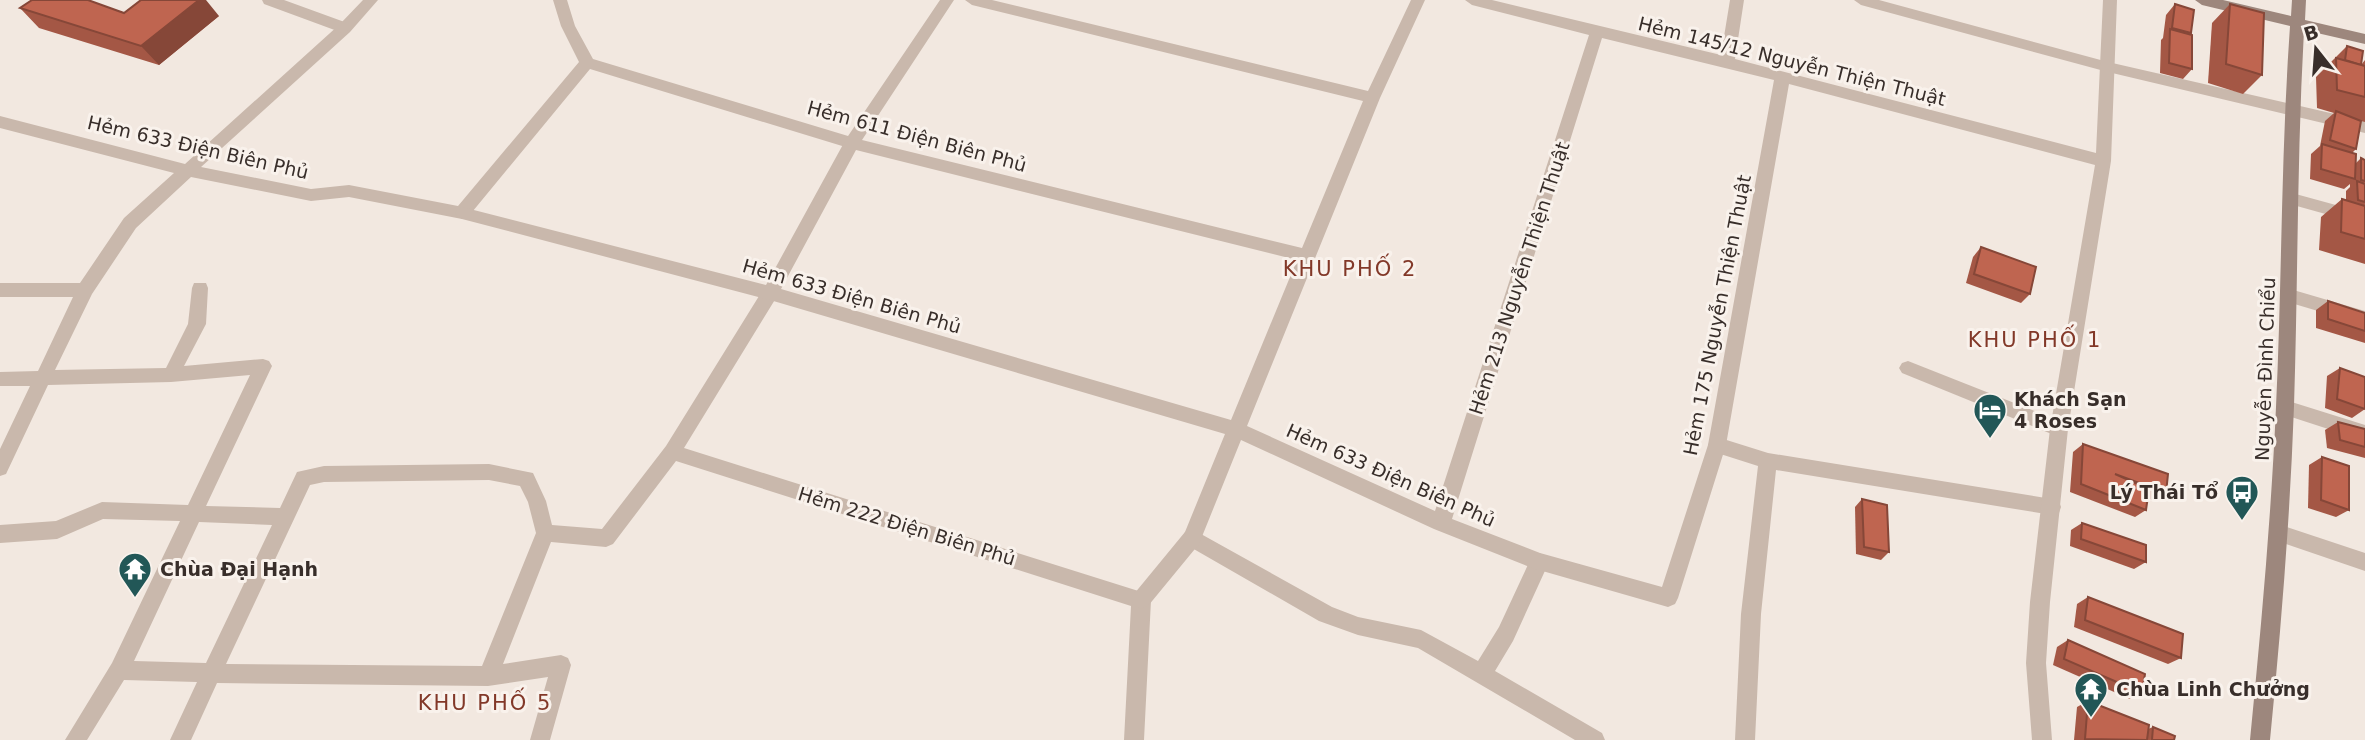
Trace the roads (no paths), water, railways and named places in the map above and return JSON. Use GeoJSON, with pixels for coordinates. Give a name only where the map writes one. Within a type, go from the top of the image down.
{"type":"FeatureCollection","features":[{"type":"Feature","properties":{"kind":"main road"},"geometry":{"type":"LineString","coordinates":[[2202,0],[2365,39]]}},
{"type":"Feature","properties":{"kind":"main road","name":"Nguyễn Đình Chiểu"},"geometry":{"type":"LineString","coordinates":[[2260,740],[2278,533],[2285,408],[2290,296],[2292,108],[2299,0]]}},
{"type":"Feature","properties":{"kind":"street"},"geometry":{"type":"LineString","coordinates":[[269,0],[345,28]]}},
{"type":"Feature","properties":{"kind":"street"},"geometry":{"type":"LineString","coordinates":[[0,468],[85,290],[130,223],[185,170],[345,28],[371,0]]}},
{"type":"Feature","properties":{"kind":"street"},"geometry":{"type":"LineString","coordinates":[[462,214],[587,63],[568,26],[560,0]]}},
{"type":"Feature","properties":{"kind":"street"},"geometry":{"type":"LineString","coordinates":[[545,533],[606,538],[672,452],[770,293],[852,143],[947,0]]}},
{"type":"Feature","properties":{"kind":"street"},"geometry":{"type":"LineString","coordinates":[[972,0],[1372,98]]}},
{"type":"Feature","properties":{"kind":"street"},"geometry":{"type":"LineString","coordinates":[[1134,740],[1142,600],[1192,538],[1372,98],[1418,0]]}},
{"type":"Feature","properties":{"kind":"street","name":"Hẻm 145/12 Nguyễn Thiện Thuật"},"geometry":{"type":"LineString","coordinates":[[1472,0],[1597,33],[1727,62],[2103,161]]}},
{"type":"Feature","properties":{"kind":"street"},"geometry":{"type":"LineString","coordinates":[[1727,62],[1737,0]]}},
{"type":"Feature","properties":{"kind":"street"},"geometry":{"type":"LineString","coordinates":[[1861,0],[2108,67],[2365,127]]}},
{"type":"Feature","properties":{"kind":"street"},"geometry":{"type":"LineString","coordinates":[[2042,740],[2036,663],[2059,429],[2103,161],[2110,0]]}},
{"type":"Feature","properties":{"kind":"street","name":"Hẻm 213 Nguyễn Thiện Thuật"},"geometry":{"type":"LineString","coordinates":[[1441,523],[1597,33]]}},
{"type":"Feature","properties":{"kind":"street","name":"Hẻm 611 Ðiện Biên Phủ"},"geometry":{"type":"LineString","coordinates":[[587,63],[852,143],[1306,256]]}},
{"type":"Feature","properties":{"kind":"street","name":"Hẻm 175 Nguyễn Thiện Thuật"},"geometry":{"type":"LineString","coordinates":[[1668,598],[1717,444],[1782,78]]}},
{"type":"Feature","properties":{"kind":"street","name":"Hẻm 633 Ðiện Biên Phủ"},"geometry":{"type":"LineString","coordinates":[[0,122],[185,170],[311,195],[349,191],[376,195],[462,214],[770,293],[1237,429],[1441,523],[1539,562],[1668,598]]}},
{"type":"Feature","properties":{"kind":"street"},"geometry":{"type":"LineString","coordinates":[[2292,199],[2365,219]]}},
{"type":"Feature","properties":{"kind":"street"},"geometry":{"type":"LineString","coordinates":[[171,375],[197,324],[200,288]]}},
{"type":"Feature","properties":{"kind":"street"},"geometry":{"type":"LineString","coordinates":[[0,290],[85,290]]}},
{"type":"Feature","properties":{"kind":"street"},"geometry":{"type":"LineString","coordinates":[[2290,296],[2365,318]]}},
{"type":"Feature","properties":{"kind":"street"},"geometry":{"type":"LineString","coordinates":[[0,379],[171,375],[263,366],[119,670],[75,740]]}},
{"type":"Feature","properties":{"kind":"street"},"geometry":{"type":"LineString","coordinates":[[1908,368],[2059,429]]}},
{"type":"Feature","properties":{"kind":"street"},"geometry":{"type":"LineString","coordinates":[[2285,408],[2365,433]]}},
{"type":"Feature","properties":{"kind":"street"},"geometry":{"type":"LineString","coordinates":[[1717,444],[1768,461],[2052,507]]}},
{"type":"Feature","properties":{"kind":"street","name":"Hẻm 222 Ðiện Biên Phủ"},"geometry":{"type":"LineString","coordinates":[[672,452],[1142,600]]}},
{"type":"Feature","properties":{"kind":"street"},"geometry":{"type":"LineString","coordinates":[[1745,740],[1751,614],[1768,461]]}},
{"type":"Feature","properties":{"kind":"street"},"geometry":{"type":"LineString","coordinates":[[180,740],[283,517],[304,478],[489,472],[526,479],[537,501],[545,533],[488,676]]}},
{"type":"Feature","properties":{"kind":"street"},"geometry":{"type":"LineString","coordinates":[[0,534],[57,530],[102,510],[283,517]]}},
{"type":"Feature","properties":{"kind":"street"},"geometry":{"type":"LineString","coordinates":[[2278,533],[2365,562]]}},
{"type":"Feature","properties":{"kind":"street"},"geometry":{"type":"LineString","coordinates":[[1192,538],[1326,614],[1358,626],[1422,639],[1483,673],[1582,737]]}},
{"type":"Feature","properties":{"kind":"street"},"geometry":{"type":"LineString","coordinates":[[1483,673],[1522,602],[1539,562]]}},
{"type":"Feature","properties":{"kind":"street"},"geometry":{"type":"LineString","coordinates":[[119,670],[488,676],[561,665],[540,740]]}},
{"type":"Feature","properties":{"kind":"place","name":"Khách Sạn 4 Roses"},"geometry":{"type":"Point","coordinates":[1990,440]}},
{"type":"Feature","properties":{"kind":"place","name":"Lý Thái Tổ"},"geometry":{"type":"Point","coordinates":[2242,522]}},
{"type":"Feature","properties":{"kind":"place","name":"Chùa Đại Hạnh"},"geometry":{"type":"Point","coordinates":[135,599]}},
{"type":"Feature","properties":{"kind":"place","name":"Chùa Linh Chưởng"},"geometry":{"type":"Point","coordinates":[2091,719]}},
{"type":"Feature","properties":{"kind":"district","name":"KHU PHỐ 2"},"geometry":{"type":"Point","coordinates":[1350,269]}},
{"type":"Feature","properties":{"kind":"district","name":"KHU PHỐ 1"},"geometry":{"type":"Point","coordinates":[2035,340]}},
{"type":"Feature","properties":{"kind":"district","name":"KHU PHỐ 5"},"geometry":{"type":"Point","coordinates":[485,703]}}]}
